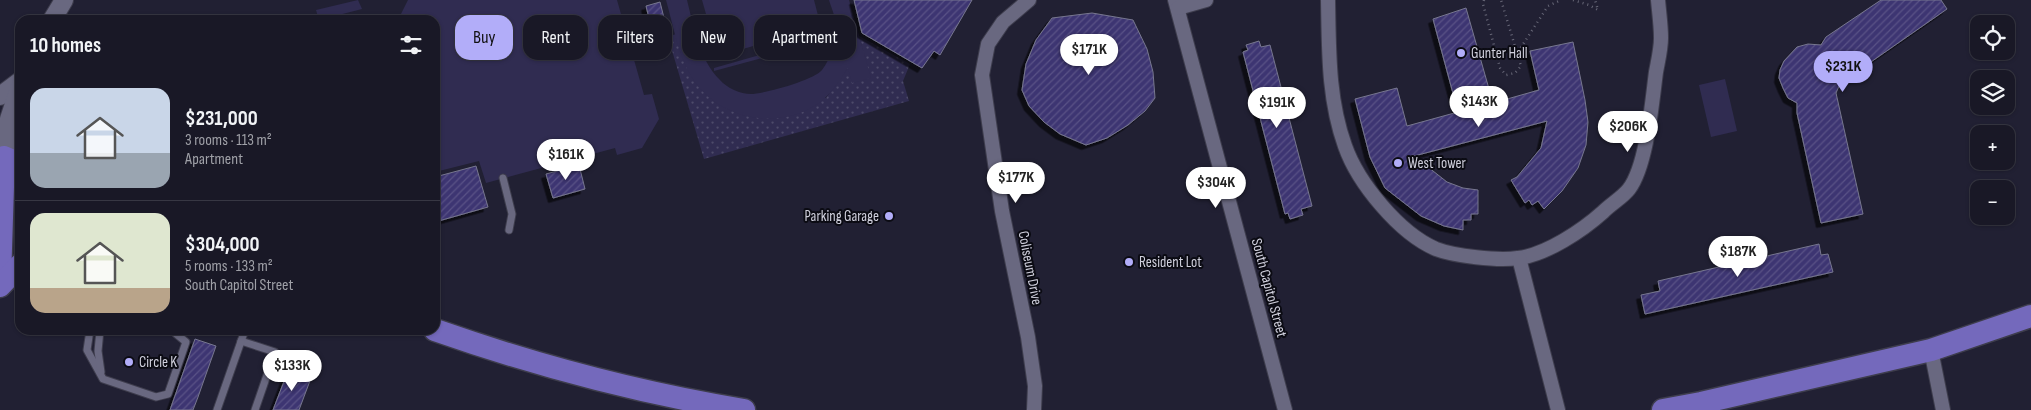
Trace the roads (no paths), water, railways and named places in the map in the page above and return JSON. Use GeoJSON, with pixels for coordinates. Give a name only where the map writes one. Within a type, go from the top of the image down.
{"type":"FeatureCollection","features":[{"type":"Feature","properties":{"kind":"main road"},"geometry":{"type":"LineString","coordinates":[[0,279],[8,159]]}},
{"type":"Feature","properties":{"kind":"main road"},"geometry":{"type":"LineString","coordinates":[[0,286],[15,270]]}},
{"type":"Feature","properties":{"kind":"main road"},"geometry":{"type":"LineString","coordinates":[[1663,410],[1701,407],[1931,350],[2031,316]]}},
{"type":"Feature","properties":{"kind":"main road"},"geometry":{"type":"LineString","coordinates":[[440,332],[486,348],[618,384],[744,410]]}},
{"type":"Feature","properties":{"kind":"street"},"geometry":{"type":"LineString","coordinates":[[55,15],[64,0]]}},
{"type":"Feature","properties":{"kind":"street","name":"Coliseum Drive"},"geometry":{"type":"LineString","coordinates":[[1029,0],[1003,22],[988,44],[982,75],[1002,211],[1028,338],[1035,386],[1034,410]]}},
{"type":"Feature","properties":{"kind":"street"},"geometry":{"type":"LineString","coordinates":[[1176,4],[1206,0]]}},
{"type":"Feature","properties":{"kind":"street"},"geometry":{"type":"LineString","coordinates":[[1328,0],[1330,80],[1334,111],[1345,148],[1363,181],[1384,210],[1408,233],[1436,249],[1477,257],[1519,258],[1567,240],[1590,224],[1629,189],[1638,169],[1651,109],[1661,38],[1658,0]]}},
{"type":"Feature","properties":{"kind":"street","name":"South Capitol Street"},"geometry":{"type":"LineString","coordinates":[[1176,4],[1285,410]]}},
{"type":"Feature","properties":{"kind":"street"},"geometry":{"type":"LineString","coordinates":[[0,96],[15,86]]}},
{"type":"Feature","properties":{"kind":"street"},"geometry":{"type":"LineString","coordinates":[[8,159],[9,119],[15,101]]}},
{"type":"Feature","properties":{"kind":"street"},"geometry":{"type":"LineString","coordinates":[[1519,258],[1558,410]]}},
{"type":"Feature","properties":{"kind":"street"},"geometry":{"type":"LineString","coordinates":[[1931,350],[1943,410]]}},
{"type":"Feature","properties":{"kind":"lane"},"geometry":{"type":"LineString","coordinates":[[503,178],[512,214],[509,230]]}},
{"type":"Feature","properties":{"kind":"lane"},"geometry":{"type":"LineString","coordinates":[[89,335],[87,350],[103,379],[156,396],[168,394],[186,342],[178,335]]}},
{"type":"Feature","properties":{"kind":"lane"},"geometry":{"type":"LineString","coordinates":[[100,335],[98,351],[103,379]]}},
{"type":"Feature","properties":{"kind":"lane"},"geometry":{"type":"LineString","coordinates":[[217,410],[243,335]]}},
{"type":"Feature","properties":{"kind":"lane"},"geometry":{"type":"LineString","coordinates":[[241,341],[276,352],[255,410]]}},
{"type":"Feature","properties":{"kind":"place","name":"Gunter Hall"},"geometry":{"type":"Point","coordinates":[1461,53]}},
{"type":"Feature","properties":{"kind":"place","name":"West Tower"},"geometry":{"type":"Point","coordinates":[1398,163]}},
{"type":"Feature","properties":{"kind":"place","name":"Parking Garage"},"geometry":{"type":"Point","coordinates":[889,216]}},
{"type":"Feature","properties":{"kind":"place","name":"Resident Lot"},"geometry":{"type":"Point","coordinates":[1129,262]}},
{"type":"Feature","properties":{"kind":"place","name":"Circle K"},"geometry":{"type":"Point","coordinates":[129,362]}}]}
